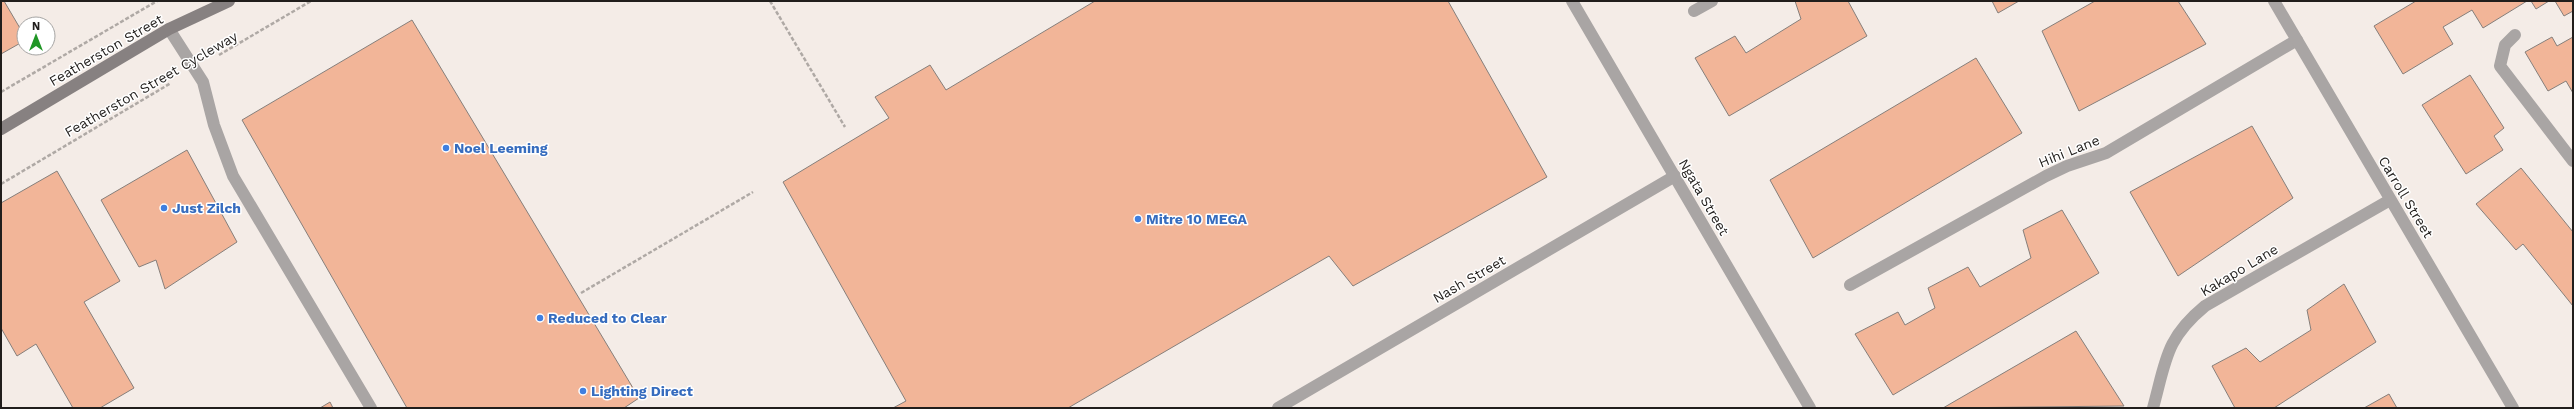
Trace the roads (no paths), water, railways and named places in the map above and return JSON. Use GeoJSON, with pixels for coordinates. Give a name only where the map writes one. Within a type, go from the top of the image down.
{"type":"FeatureCollection","features":[{"type":"Feature","properties":{"kind":"main road","name":"Featherston Street"},"geometry":{"type":"LineString","coordinates":[[1,129],[169,30],[229,1]]}},
{"type":"Feature","properties":{"kind":"street","name":"Ngata Street"},"geometry":{"type":"LineString","coordinates":[[1572,1],[1810,408]]}},
{"type":"Feature","properties":{"kind":"street"},"geometry":{"type":"LineString","coordinates":[[1694,12],[1712,1]]}},
{"type":"Feature","properties":{"kind":"street","name":"Carroll Street"},"geometry":{"type":"LineString","coordinates":[[2274,1],[2513,408]]}},
{"type":"Feature","properties":{"kind":"street"},"geometry":{"type":"LineString","coordinates":[[169,30],[203,82],[214,125],[233,176],[371,408]]}},
{"type":"Feature","properties":{"kind":"street"},"geometry":{"type":"LineString","coordinates":[[2515,36],[2505,45],[2500,66],[2573,161]]}},
{"type":"Feature","properties":{"kind":"street","name":"Hihi Lane"},"geometry":{"type":"LineString","coordinates":[[1850,285],[2046,176],[2067,166],[2106,153],[2297,40]]}},
{"type":"Feature","properties":{"kind":"street","name":"Nash Street"},"geometry":{"type":"LineString","coordinates":[[1278,408],[1675,176]]}},
{"type":"Feature","properties":{"kind":"street","name":"Kakapo Lane"},"geometry":{"type":"LineString","coordinates":[[2153,408],[2166,355],[2175,337],[2187,321],[2205,306],[2390,200]]}},
{"type":"Feature","properties":{"kind":"place","name":"Noel Leeming"},"geometry":{"type":"Point","coordinates":[446,148]}},
{"type":"Feature","properties":{"kind":"place","name":"Just Zilch"},"geometry":{"type":"Point","coordinates":[164,208]}},
{"type":"Feature","properties":{"kind":"place","name":"Mitre 10 MEGA"},"geometry":{"type":"Point","coordinates":[1138,219]}},
{"type":"Feature","properties":{"kind":"place","name":"Reduced to Clear"},"geometry":{"type":"Point","coordinates":[540,318]}},
{"type":"Feature","properties":{"kind":"place","name":"Lighting Direct"},"geometry":{"type":"Point","coordinates":[583,391]}}]}
